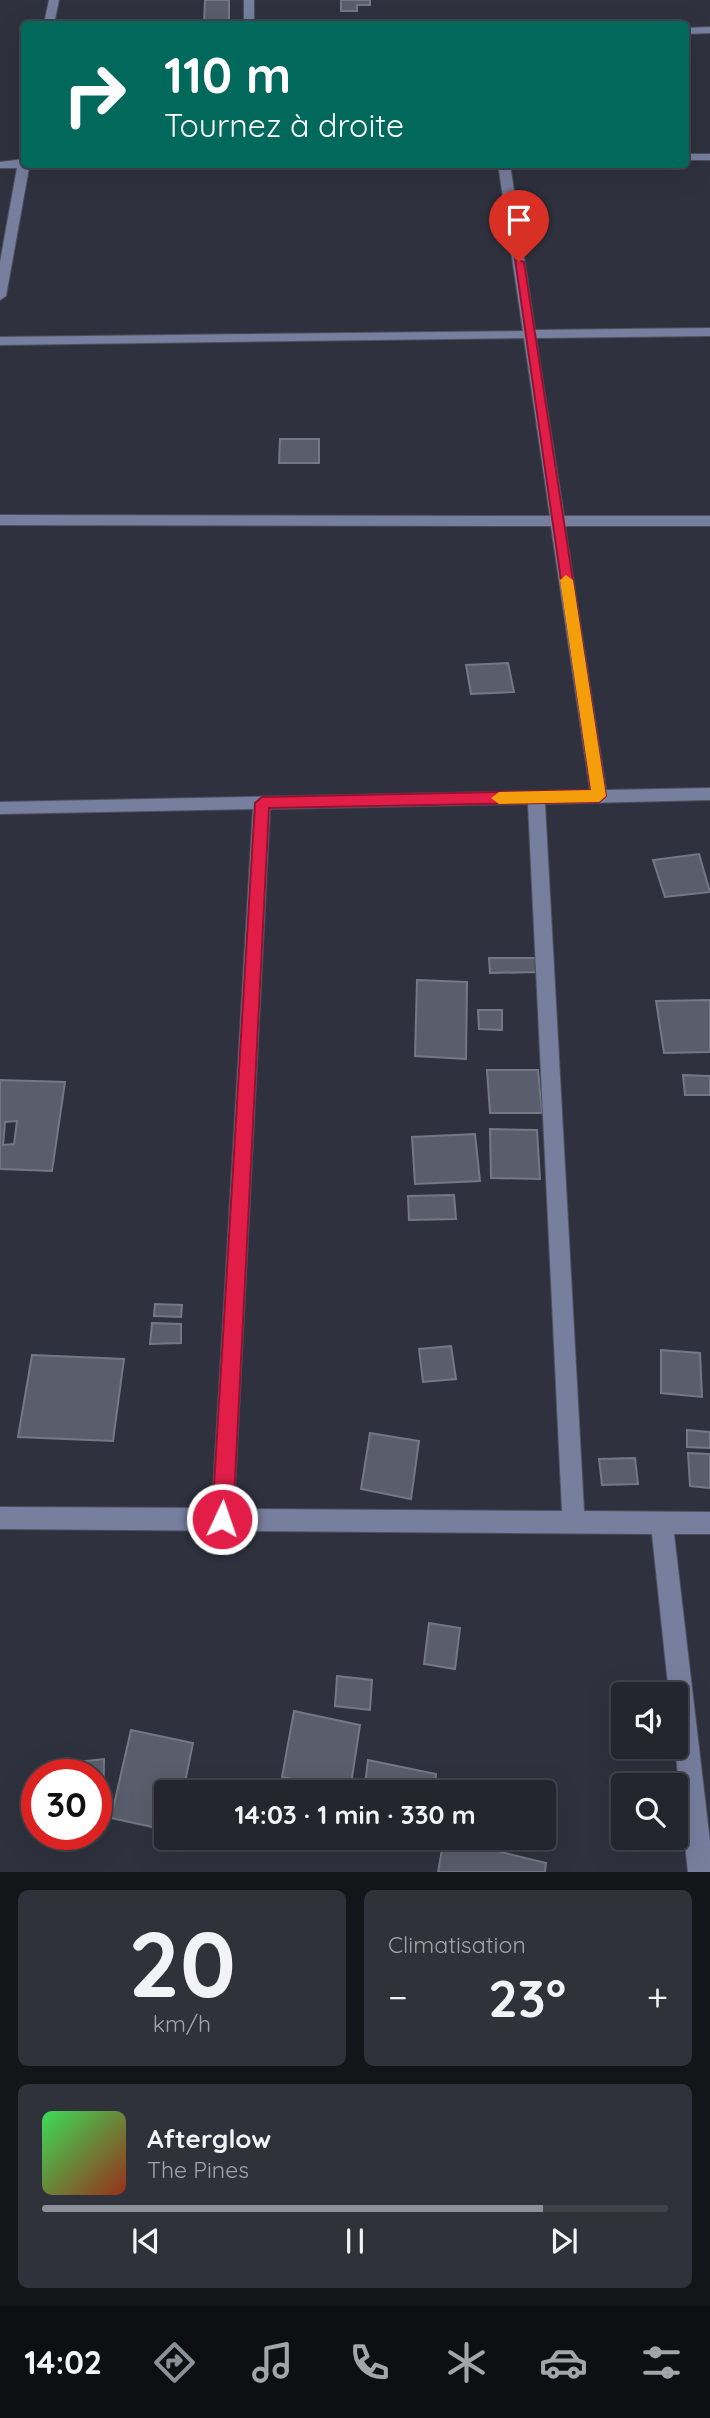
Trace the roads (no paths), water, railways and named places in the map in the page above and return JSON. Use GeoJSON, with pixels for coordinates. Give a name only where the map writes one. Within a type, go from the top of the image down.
{"type":"FeatureCollection","features":[{"type":"Feature","properties":{"kind":"street"},"geometry":{"type":"LineString","coordinates":[[50,21],[54,0]]}},
{"type":"Feature","properties":{"kind":"street"},"geometry":{"type":"LineString","coordinates":[[249,0],[249,21]]}},
{"type":"Feature","properties":{"kind":"street"},"geometry":{"type":"LineString","coordinates":[[689,31],[710,30]]}},
{"type":"Feature","properties":{"kind":"street"},"geometry":{"type":"LineString","coordinates":[[689,157],[710,157]]}},
{"type":"Feature","properties":{"kind":"street"},"geometry":{"type":"LineString","coordinates":[[0,165],[21,163]]}},
{"type":"Feature","properties":{"kind":"street"},"geometry":{"type":"LineString","coordinates":[[0,296],[23,168]]}},
{"type":"Feature","properties":{"kind":"street"},"geometry":{"type":"LineString","coordinates":[[505,168],[599,796]]}},
{"type":"Feature","properties":{"kind":"street"},"geometry":{"type":"LineString","coordinates":[[0,341],[710,332]]}},
{"type":"Feature","properties":{"kind":"street"},"geometry":{"type":"LineString","coordinates":[[0,520],[710,521]]}},
{"type":"Feature","properties":{"kind":"street"},"geometry":{"type":"LineString","coordinates":[[0,808],[710,794]]}},
{"type":"Feature","properties":{"kind":"street"},"geometry":{"type":"LineString","coordinates":[[536,797],[574,1522]]}},
{"type":"Feature","properties":{"kind":"street"},"geometry":{"type":"LineString","coordinates":[[222,1519],[262,803]]}},
{"type":"Feature","properties":{"kind":"street"},"geometry":{"type":"LineString","coordinates":[[0,1518],[710,1523]]}},
{"type":"Feature","properties":{"kind":"street"},"geometry":{"type":"LineString","coordinates":[[662,1523],[701,1872]]}}]}
